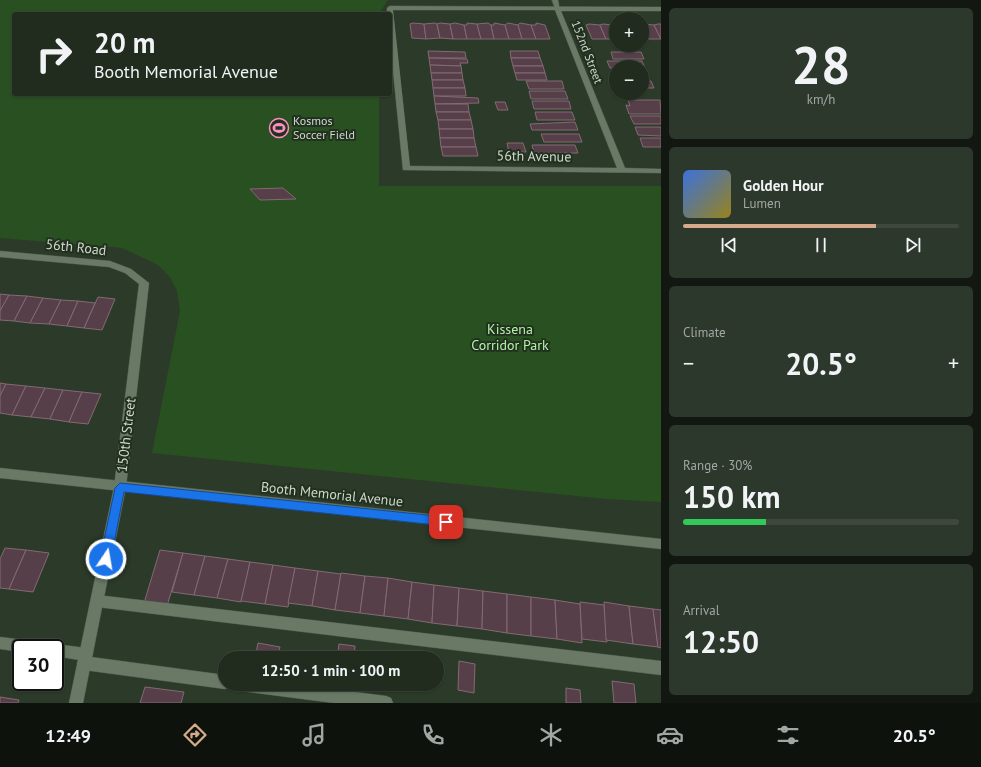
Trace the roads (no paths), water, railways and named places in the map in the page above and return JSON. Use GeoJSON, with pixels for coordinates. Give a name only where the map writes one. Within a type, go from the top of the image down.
{"type":"FeatureCollection","features":[{"type":"Feature","properties":{"kind":"street","name":"152nd Street"},"geometry":{"type":"LineString","coordinates":[[555,0],[622,170]]}},
{"type":"Feature","properties":{"kind":"street","name":"56th Avenue"},"geometry":{"type":"LineString","coordinates":[[390,12],[390,8],[558,10]]}},
{"type":"Feature","properties":{"kind":"street"},"geometry":{"type":"LineString","coordinates":[[558,10],[661,10]]}},
{"type":"Feature","properties":{"kind":"street","name":"56th Avenue"},"geometry":{"type":"LineString","coordinates":[[392,28],[406,168],[661,171]]}},
{"type":"Feature","properties":{"kind":"street","name":"56th Road"},"geometry":{"type":"LineString","coordinates":[[0,254],[110,264],[128,271],[144,283]]}},
{"type":"Feature","properties":{"kind":"street","name":"150th Street"},"geometry":{"type":"LineString","coordinates":[[76,703],[120,488],[144,283]]}},
{"type":"Feature","properties":{"kind":"street","name":"Booth Memorial Avenue"},"geometry":{"type":"LineString","coordinates":[[0,473],[120,488],[661,544]]}},
{"type":"Feature","properties":{"kind":"street"},"geometry":{"type":"LineString","coordinates":[[97,602],[661,668]]}},
{"type":"Feature","properties":{"kind":"street"},"geometry":{"type":"LineString","coordinates":[[0,643],[12,644]]}},
{"type":"Feature","properties":{"kind":"street"},"geometry":{"type":"LineString","coordinates":[[64,653],[85,659],[218,681]]}},
{"type":"Feature","properties":{"kind":"street"},"geometry":{"type":"LineString","coordinates":[[294,691],[386,703]]}},
{"type":"Feature","properties":{"kind":"place","name":"Kosmos Soccer Field"},"geometry":{"type":"Point","coordinates":[279,128]}},
{"type":"Feature","properties":{"kind":"park label","name":"Kissena Corridor Park"},"geometry":{"type":"Point","coordinates":[510,338]}}]}
